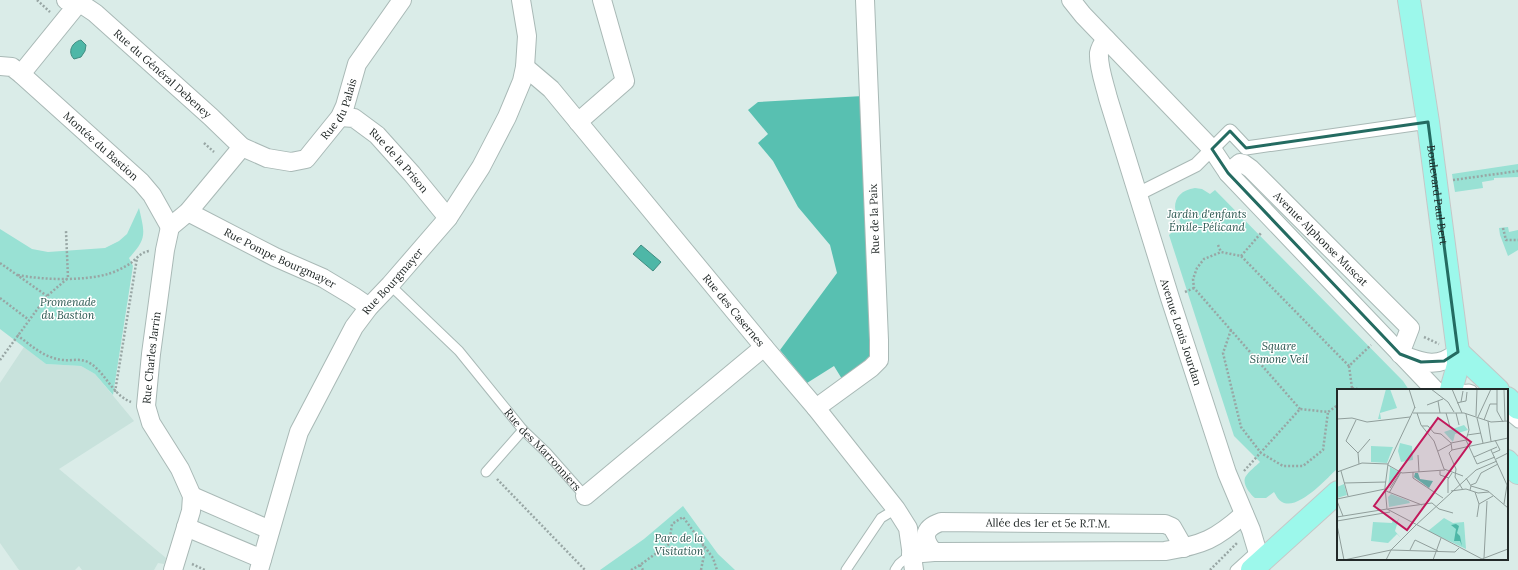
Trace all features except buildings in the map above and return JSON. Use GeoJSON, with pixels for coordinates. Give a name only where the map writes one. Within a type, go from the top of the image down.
{"type":"FeatureCollection","features":[{"type":"Feature","properties":{"kind":"main road","name":"Boulevard Paul Bert"},"geometry":{"type":"LineString","coordinates":[[1409,0],[1428,122],[1458,352],[1458,365],[1451,389]]}},
{"type":"Feature","properties":{"kind":"main road"},"geometry":{"type":"LineString","coordinates":[[1458,352],[1494,389]]}},
{"type":"Feature","properties":{"kind":"main road"},"geometry":{"type":"LineString","coordinates":[[1508,462],[1518,473]]}},
{"type":"Feature","properties":{"kind":"main road"},"geometry":{"type":"LineString","coordinates":[[1260,554],[1337,493]]}},
{"type":"Feature","properties":{"kind":"street","name":"Rue du Palais"},"geometry":{"type":"LineString","coordinates":[[242,147],[267,158],[279,161],[291,162],[306,158],[340,117],[358,64],[402,0]]}},
{"type":"Feature","properties":{"kind":"street","name":"Rue Bourgmayer"},"geometry":{"type":"LineString","coordinates":[[261,565],[270,530],[300,432],[354,327],[448,218],[481,167],[507,117],[522,81],[526,67],[527,36],[521,0]]}},
{"type":"Feature","properties":{"kind":"street"},"geometry":{"type":"LineString","coordinates":[[578,122],[625,81],[602,0]]}},
{"type":"Feature","properties":{"kind":"street","name":"Rue de la Paix"},"geometry":{"type":"LineString","coordinates":[[816,408],[871,368],[878,360],[879,340],[865,0]]}},
{"type":"Feature","properties":{"kind":"street","name":"Avenue Alphonse Muscat"},"geometry":{"type":"LineString","coordinates":[[1072,0],[1083,15],[1212,149],[1228,173],[1434,389]]}},
{"type":"Feature","properties":{"kind":"street"},"geometry":{"type":"LineString","coordinates":[[21,74],[76,1]]}},
{"type":"Feature","properties":{"kind":"street","name":"Rue du Général Debeney"},"geometry":{"type":"LineString","coordinates":[[76,1],[96,13],[242,147]]}},
{"type":"Feature","properties":{"kind":"street","name":"Avenue Louis Jourdan"},"geometry":{"type":"LineString","coordinates":[[1106,39],[1101,46],[1099,54],[1108,98],[1170,298],[1227,473],[1260,554]]}},
{"type":"Feature","properties":{"kind":"street","name":"Montée du Bastion"},"geometry":{"type":"LineString","coordinates":[[0,66],[12,67],[21,74],[141,182],[152,195],[170,227]]}},
{"type":"Feature","properties":{"kind":"street","name":"Rue des Casernes"},"geometry":{"type":"LineString","coordinates":[[526,67],[551,89],[816,408],[896,509],[908,528],[912,562]]}},
{"type":"Feature","properties":{"kind":"street","name":"Rue de la Prison"},"geometry":{"type":"LineString","coordinates":[[340,117],[354,118],[377,135],[412,174],[448,218]]}},
{"type":"Feature","properties":{"kind":"street"},"geometry":{"type":"LineString","coordinates":[[1138,194],[1196,165],[1230,131],[1246,148],[1428,122]]}},
{"type":"Feature","properties":{"kind":"street"},"geometry":{"type":"LineString","coordinates":[[170,227],[188,212],[242,147]]}},
{"type":"Feature","properties":{"kind":"street","name":"Avenue Alphonse Muscat"},"geometry":{"type":"LineString","coordinates":[[1228,173],[1240,163],[1251,169],[1410,328]]}},
{"type":"Feature","properties":{"kind":"street","name":"Rue Pompe Bourgmayer"},"geometry":{"type":"LineString","coordinates":[[188,212],[275,257],[323,278],[353,296],[369,308]]}},
{"type":"Feature","properties":{"kind":"street","name":"Rue Charles Jarrin"},"geometry":{"type":"LineString","coordinates":[[170,227],[165,250],[151,354],[146,406],[151,423],[180,469],[192,496]]}},
{"type":"Feature","properties":{"kind":"street"},"geometry":{"type":"LineString","coordinates":[[1400,354],[1410,328]]}},
{"type":"Feature","properties":{"kind":"street","name":"Rue des Marronniers"},"geometry":{"type":"LineString","coordinates":[[585,496],[764,347]]}},
{"type":"Feature","properties":{"kind":"street","name":"Avenue Alphonse Muscat"},"geometry":{"type":"LineString","coordinates":[[1400,354],[1421,362],[1432,364],[1444,361],[1458,352]]}},
{"type":"Feature","properties":{"kind":"street"},"geometry":{"type":"LineString","coordinates":[[173,570],[186,527],[192,496],[270,530]]}},
{"type":"Feature","properties":{"kind":"street","name":"Allée des 1er et 5e R.T.M."},"geometry":{"type":"LineString","coordinates":[[934,552],[927,543],[926,536],[928,530],[934,524],[941,522],[1165,524],[1172,527],[1184,548]]}},
{"type":"Feature","properties":{"kind":"street"},"geometry":{"type":"LineString","coordinates":[[912,562],[934,552],[1165,551],[1184,548],[1209,540],[1228,528],[1248,522]]}},
{"type":"Feature","properties":{"kind":"street"},"geometry":{"type":"LineString","coordinates":[[186,527],[261,565]]}},
{"type":"Feature","properties":{"kind":"lane","name":"Rue des Marronniers"},"geometry":{"type":"LineString","coordinates":[[390,285],[459,350],[523,430],[546,452],[585,496]]}},
{"type":"Feature","properties":{"kind":"lane"},"geometry":{"type":"LineString","coordinates":[[487,471],[523,430]]}},
{"type":"Feature","properties":{"kind":"lane"},"geometry":{"type":"LineString","coordinates":[[1235,570],[1260,554],[1337,485]]}},
{"type":"Feature","properties":{"kind":"lane"},"geometry":{"type":"LineString","coordinates":[[846,570],[880,518],[896,509]]}},
{"type":"Feature","properties":{"kind":"lane"},"geometry":{"type":"LineString","coordinates":[[895,570],[899,564],[912,562]]}},
{"type":"Feature","properties":{"kind":"path"},"geometry":{"type":"LineString","coordinates":[[204,143],[214,152]]}},
{"type":"Feature","properties":{"kind":"path"},"geometry":{"type":"LineString","coordinates":[[1436,182],[1518,171]]}},
{"type":"Feature","properties":{"kind":"path"},"geometry":{"type":"LineString","coordinates":[[1241,256],[1273,220]]}},
{"type":"Feature","properties":{"kind":"path"},"geometry":{"type":"LineString","coordinates":[[1503,228],[1506,240],[1518,240]]}},
{"type":"Feature","properties":{"kind":"path"},"geometry":{"type":"LineString","coordinates":[[66,231],[68,278]]}},
{"type":"Feature","properties":{"kind":"path"},"geometry":{"type":"LineString","coordinates":[[1218,245],[1221,252]]}},
{"type":"Feature","properties":{"kind":"path"},"geometry":{"type":"LineString","coordinates":[[18,275],[35,278],[68,278],[109,274],[130,264],[145,252],[165,250]]}},
{"type":"Feature","properties":{"kind":"path"},"geometry":{"type":"LineString","coordinates":[[1337,406],[1328,412],[1300,409],[1194,288],[1193,279],[1197,268],[1204,260],[1221,252],[1241,256],[1349,366],[1351,389]]}},
{"type":"Feature","properties":{"kind":"path"},"geometry":{"type":"LineString","coordinates":[[115,392],[137,257]]}},
{"type":"Feature","properties":{"kind":"path"},"geometry":{"type":"LineString","coordinates":[[0,263],[47,296]]}},
{"type":"Feature","properties":{"kind":"path"},"geometry":{"type":"LineString","coordinates":[[0,360],[47,296],[68,278]]}},
{"type":"Feature","properties":{"kind":"path"},"geometry":{"type":"LineString","coordinates":[[0,298],[29,320]]}},
{"type":"Feature","properties":{"kind":"path"},"geometry":{"type":"LineString","coordinates":[[1410,328],[1427,340],[1458,352]]}},
{"type":"Feature","properties":{"kind":"path"},"geometry":{"type":"LineString","coordinates":[[1231,330],[1223,353],[1241,427],[1261,453],[1283,466],[1303,466],[1323,450],[1328,412]]}},
{"type":"Feature","properties":{"kind":"path"},"geometry":{"type":"LineString","coordinates":[[18,335],[44,355],[63,360],[78,360],[87,362],[98,371],[115,392],[124,399],[137,405],[146,406]]}},
{"type":"Feature","properties":{"kind":"path"},"geometry":{"type":"LineString","coordinates":[[1349,366],[1381,335]]}},
{"type":"Feature","properties":{"kind":"path"},"geometry":{"type":"LineString","coordinates":[[1227,473],[1244,471],[1300,409]]}},
{"type":"Feature","properties":{"kind":"path"},"geometry":{"type":"LineString","coordinates":[[487,471],[585,570]]}},
{"type":"Feature","properties":{"kind":"path"},"geometry":{"type":"LineString","coordinates":[[631,570],[669,544],[672,524],[683,516],[713,558],[717,570]]}},
{"type":"Feature","properties":{"kind":"path"},"geometry":{"type":"LineString","coordinates":[[1210,570],[1248,522]]}},
{"type":"Feature","properties":{"kind":"path"},"geometry":{"type":"LineString","coordinates":[[701,570],[704,555],[702,543]]}},
{"type":"Feature","properties":{"kind":"path"},"geometry":{"type":"LineString","coordinates":[[640,565],[643,570]]}},
{"type":"Feature","properties":{"kind":"highlighted area"},"geometry":{"type":"Polygon","coordinates":[[[1428,122],[1458,352],[1444,361],[1421,362],[1400,354],[1228,173],[1212,149],[1230,131],[1246,148],[1428,122]]]}},
{"type":"Feature","properties":{"kind":"shaded area"},"geometry":{"type":"Polygon","coordinates":[[[81,40],[86,45],[85,51],[81,57],[74,59],[71,50],[75,43],[81,40]]]}},
{"type":"Feature","properties":{"kind":"shaded area"},"geometry":{"type":"Polygon","coordinates":[[[863,96],[874,340],[867,364],[842,379],[834,366],[807,383],[780,350],[837,273],[830,245],[798,207],[773,161],[758,143],[768,134],[748,110],[758,102],[863,96]]]}},
{"type":"Feature","properties":{"kind":"shaded area"},"geometry":{"type":"Polygon","coordinates":[[[641,245],[661,262],[653,271],[633,254],[641,245]]]}},
{"type":"Feature","properties":{"kind":"shaded area"},"geometry":{"type":"Polygon","coordinates":[[[24,347],[46,364],[81,366],[95,374],[134,421],[59,469],[166,558],[164,564],[158,563],[154,570],[82,570],[79,566],[75,570],[19,570],[0,543],[0,383],[24,347]]]}},
{"type":"Feature","properties":{"kind":"green space"},"geometry":{"type":"Polygon","coordinates":[[[1518,164],[1518,177],[1494,178],[1494,180],[1482,182],[1483,188],[1455,192],[1452,174],[1518,164]]]}},
{"type":"Feature","properties":{"kind":"green space","name":"Square Simone Veil"},"geometry":{"type":"Polygon","coordinates":[[[1195,188],[1202,189],[1210,194],[1215,190],[1403,381],[1408,389],[1337,389],[1337,469],[1312,492],[1296,502],[1289,504],[1282,502],[1278,499],[1274,492],[1266,498],[1255,498],[1245,485],[1246,476],[1260,462],[1234,436],[1169,235],[1181,223],[1175,206],[1178,196],[1195,188]]]}},
{"type":"Feature","properties":{"kind":"green space","name":"Promenade du Bastion"},"geometry":{"type":"Polygon","coordinates":[[[139,208],[143,236],[139,246],[129,258],[133,266],[113,395],[95,374],[81,366],[46,364],[0,329],[0,229],[32,249],[48,252],[105,248],[119,241],[127,234],[139,208]]]}},
{"type":"Feature","properties":{"kind":"green space"},"geometry":{"type":"Polygon","coordinates":[[[1508,227],[1509,232],[1518,230],[1518,250],[1508,256],[1499,228],[1508,227]]]}},
{"type":"Feature","properties":{"kind":"green space","name":"Parc de la Visitation"},"geometry":{"type":"Polygon","coordinates":[[[683,506],[718,554],[735,570],[600,570],[644,539],[683,506]]]}},
{"type":"Feature","properties":{"kind":"park label","name":"Jardin d'enfants Émile-Pélicand"},"geometry":{"type":"Point","coordinates":[1207,220]}}]}
